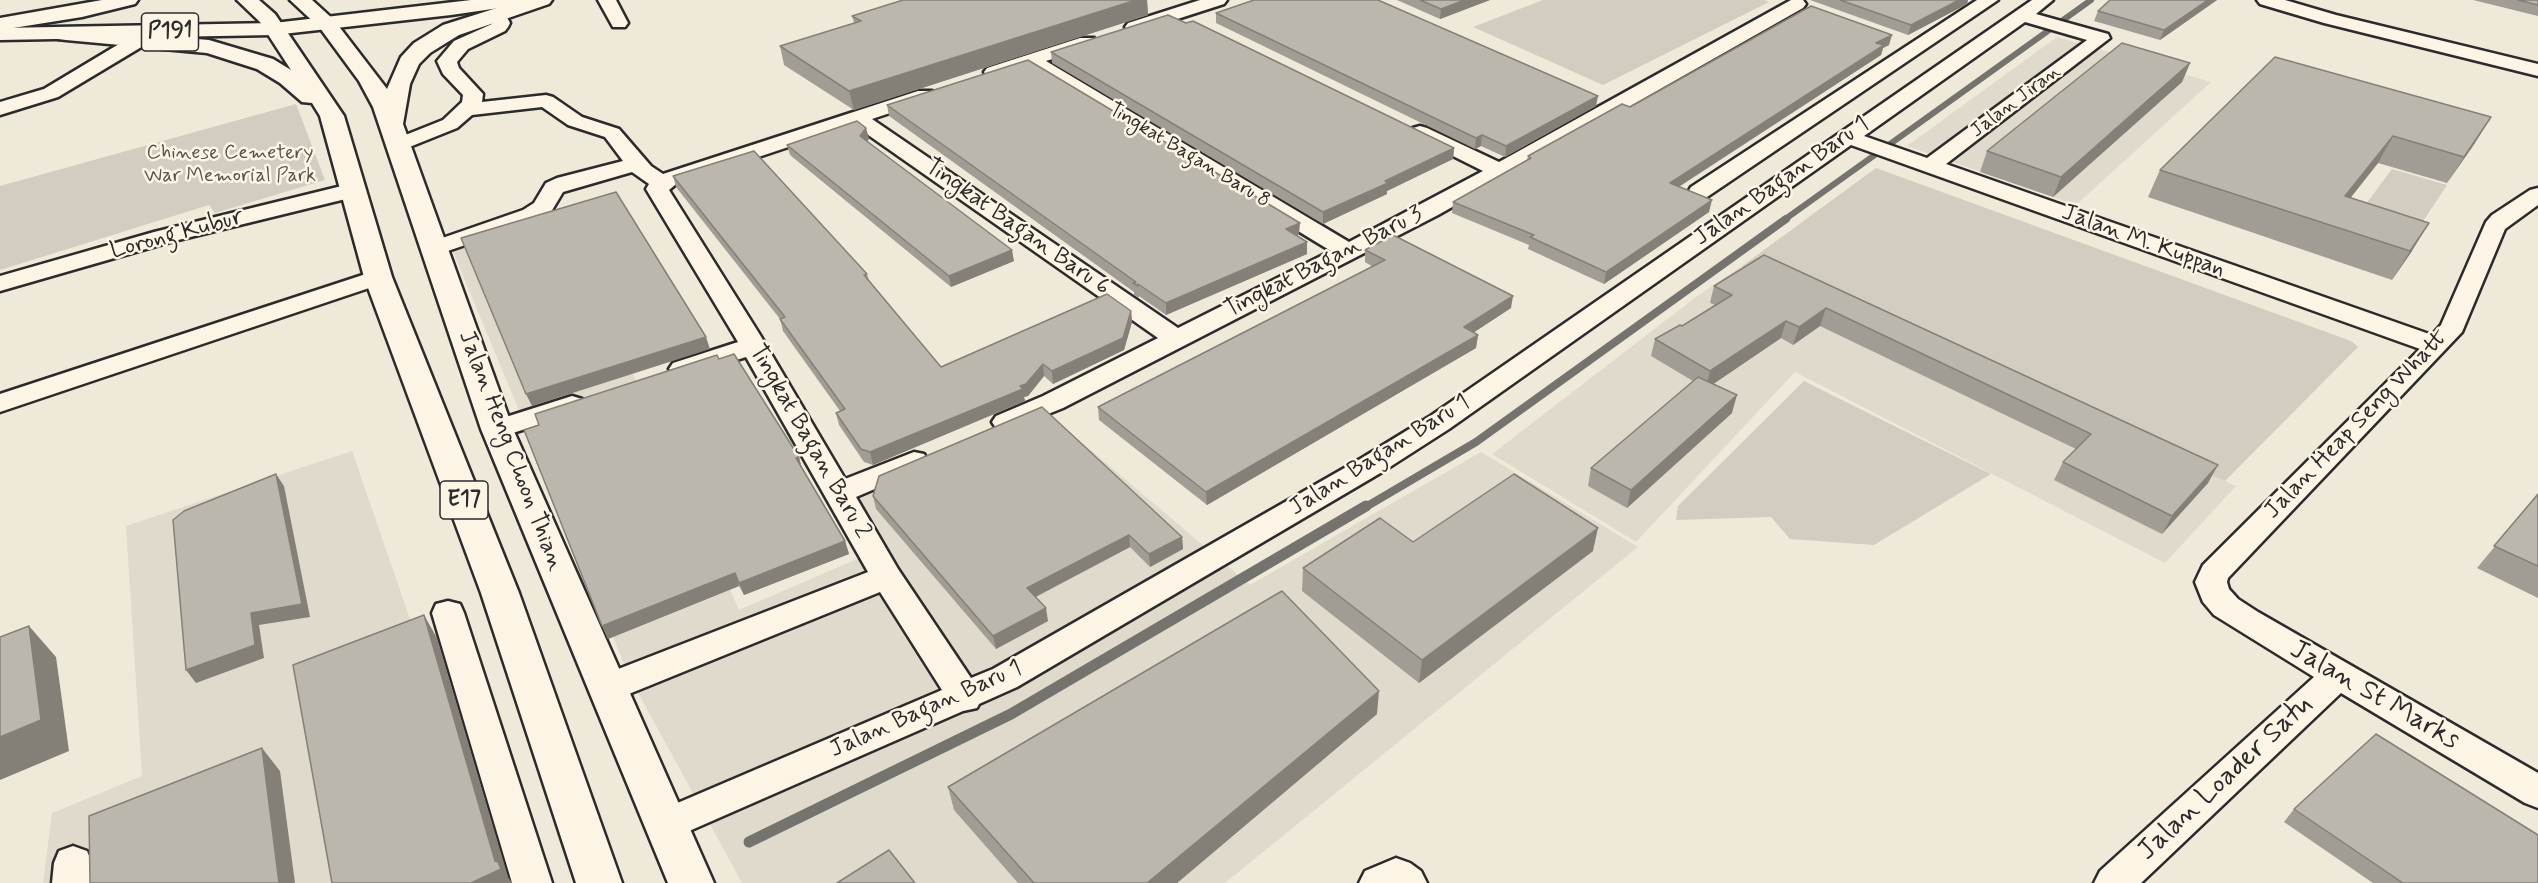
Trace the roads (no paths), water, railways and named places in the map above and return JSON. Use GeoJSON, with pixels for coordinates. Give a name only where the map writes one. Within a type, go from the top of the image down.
{"type":"FeatureCollection","features":[{"type":"Feature","properties":{"kind":"main road"},"geometry":{"type":"LineString","coordinates":[[2,27],[128,0]]}},
{"type":"Feature","properties":{"kind":"main road","name":"E17"},"geometry":{"type":"LineString","coordinates":[[247,0],[271,24],[332,116],[378,277],[500,593],[599,883]]}},
{"type":"Feature","properties":{"kind":"main road","name":"P191"},"geometry":{"type":"LineString","coordinates":[[2,27],[66,34],[271,24],[314,12],[424,0]]}},
{"type":"Feature","properties":{"kind":"main road"},"geometry":{"type":"LineString","coordinates":[[396,133],[399,84],[409,62],[416,55],[432,41],[451,30],[505,7],[542,0]]}},
{"type":"Feature","properties":{"kind":"main road","name":"P191"},"geometry":{"type":"LineString","coordinates":[[314,12],[505,7]]}},
{"type":"Feature","properties":{"kind":"main road","name":"Jalan Heng Choon Thian"},"geometry":{"type":"LineString","coordinates":[[314,12],[370,80],[396,133],[433,249],[497,429],[691,883]]}},
{"type":"Feature","properties":{"kind":"main road","name":"P191"},"geometry":{"type":"LineString","coordinates":[[2,27],[271,24]]}},
{"type":"Feature","properties":{"kind":"main road"},"geometry":{"type":"LineString","coordinates":[[66,34],[141,39],[209,47],[265,64],[288,78],[332,116]]}},
{"type":"Feature","properties":{"kind":"street"},"geometry":{"type":"LineString","coordinates":[[607,0],[619,23]]}},
{"type":"Feature","properties":{"kind":"street"},"geometry":{"type":"LineString","coordinates":[[978,78],[1218,0]]}},
{"type":"Feature","properties":{"kind":"street","name":"Jalan Bagan Baru 1"},"geometry":{"type":"LineString","coordinates":[[1699,192],[1988,0]]}},
{"type":"Feature","properties":{"kind":"street"},"geometry":{"type":"LineString","coordinates":[[2266,0],[2330,19],[2538,70]]}},
{"type":"Feature","properties":{"kind":"street"},"geometry":{"type":"LineString","coordinates":[[1792,2],[1818,11]]}},
{"type":"Feature","properties":{"kind":"street","name":"Tingkat Bagan Baru 3"},"geometry":{"type":"LineString","coordinates":[[988,429],[1053,402],[1430,210],[1617,105],[1792,2]]}},
{"type":"Feature","properties":{"kind":"street"},"geometry":{"type":"LineString","coordinates":[[396,133],[450,124],[466,110],[472,102],[473,94],[450,70],[447,61],[461,45],[499,27],[505,7]]}},
{"type":"Feature","properties":{"kind":"street","name":"Jalan Bagan Baru 1"},"geometry":{"type":"LineString","coordinates":[[667,825],[965,698],[1005,678],[1372,465],[1871,145],[1958,60],[2038,12]]}},
{"type":"Feature","properties":{"kind":"street","name":"Jalan Jiran"},"geometry":{"type":"LineString","coordinates":[[1930,166],[2101,38],[2065,27],[2038,12]]}},
{"type":"Feature","properties":{"kind":"street"},"geometry":{"type":"LineString","coordinates":[[1176,13],[1197,23]]}},
{"type":"Feature","properties":{"kind":"street"},"geometry":{"type":"LineString","coordinates":[[0,109],[51,93],[141,39]]}},
{"type":"Feature","properties":{"kind":"street"},"geometry":{"type":"LineString","coordinates":[[1898,39],[1958,60]]}},
{"type":"Feature","properties":{"kind":"street","name":"Tingkat Bagan Baru 8"},"geometry":{"type":"LineString","coordinates":[[1030,60],[1348,251]]}},
{"type":"Feature","properties":{"kind":"street"},"geometry":{"type":"LineString","coordinates":[[466,110],[546,101],[575,122],[612,133],[643,171],[660,184],[947,88]]}},
{"type":"Feature","properties":{"kind":"street"},"geometry":{"type":"LineString","coordinates":[[1596,96],[1617,105]]}},
{"type":"Feature","properties":{"kind":"street","name":"Tingkat Bagan Baru 6"},"geometry":{"type":"LineString","coordinates":[[857,118],[1176,339]]}},
{"type":"Feature","properties":{"kind":"street"},"geometry":{"type":"LineString","coordinates":[[1404,125],[1499,171]]}},
{"type":"Feature","properties":{"kind":"street","name":"Jalan M. Kuppan"},"geometry":{"type":"LineString","coordinates":[[1871,145],[2438,346]]}},
{"type":"Feature","properties":{"kind":"street"},"geometry":{"type":"LineString","coordinates":[[433,249],[531,215],[543,207],[554,188],[565,183],[637,164]]}},
{"type":"Feature","properties":{"kind":"street","name":"Tingkat Bagan Baru 2"},"geometry":{"type":"LineString","coordinates":[[660,184],[657,189],[753,346],[837,494],[965,698]]}},
{"type":"Feature","properties":{"kind":"street","name":"Lorong Kubur"},"geometry":{"type":"LineString","coordinates":[[0,284],[162,237],[354,190]]}},
{"type":"Feature","properties":{"kind":"street","name":"Jalan Heap Seng Whatt"},"geometry":{"type":"LineString","coordinates":[[2214,594],[2211,582],[2214,573],[2438,346],[2453,327],[2494,227],[2500,220],[2538,195]]}},
{"type":"Feature","properties":{"kind":"street"},"geometry":{"type":"LineString","coordinates":[[0,403],[378,277]]}},
{"type":"Feature","properties":{"kind":"street"},"geometry":{"type":"LineString","coordinates":[[656,377],[753,346]]}},
{"type":"Feature","properties":{"kind":"street"},"geometry":{"type":"LineString","coordinates":[[497,429],[592,398]]}},
{"type":"Feature","properties":{"kind":"street"},"geometry":{"type":"LineString","coordinates":[[837,494],[934,452]]}},
{"type":"Feature","properties":{"kind":"street"},"geometry":{"type":"LineString","coordinates":[[607,688],[887,577]]}},
{"type":"Feature","properties":{"kind":"street","name":"Jalan St Marks"},"geometry":{"type":"LineString","coordinates":[[2214,594],[2226,607],[2246,621],[2538,792]]}},
{"type":"Feature","properties":{"kind":"street"},"geometry":{"type":"LineString","coordinates":[[448,614],[532,883]]}},
{"type":"Feature","properties":{"kind":"street","name":"Jalan Loader Satu"},"geometry":{"type":"LineString","coordinates":[[2114,883],[2338,675]]}},
{"type":"Feature","properties":{"kind":"street"},"geometry":{"type":"LineString","coordinates":[[1379,883],[1396,875],[1407,883]]}},
{"type":"Feature","properties":{"kind":"waterway"},"geometry":{"type":"LineString","coordinates":[[1784,220],[2091,0]]}},
{"type":"Feature","properties":{"kind":"waterway"},"geometry":{"type":"LineString","coordinates":[[1364,508],[1476,442],[1786,219]]}},
{"type":"Feature","properties":{"kind":"waterway"},"geometry":{"type":"LineString","coordinates":[[749,842],[1011,714],[1366,506]]}},
{"type":"Feature","properties":{"kind":"park label","name":"Chinese Cemetery War Memorial Park"},"geometry":{"type":"Point","coordinates":[230,166]}}]}
